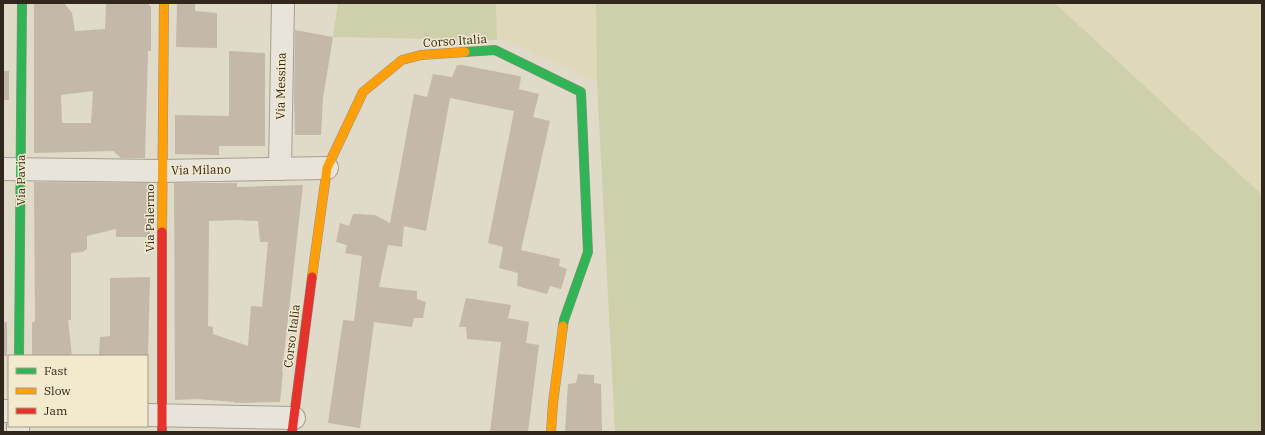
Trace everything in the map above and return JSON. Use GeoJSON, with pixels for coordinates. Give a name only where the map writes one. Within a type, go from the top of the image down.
{"type":"FeatureCollection","features":[{"type":"Feature","properties":{"kind":"street","name":"Via Pavia"},"geometry":{"type":"LineString","coordinates":[[19,355],[12,170],[22,3]]}},
{"type":"Feature","properties":{"kind":"street","name":"Via Palermo"},"geometry":{"type":"LineString","coordinates":[[157,421],[164,3]]}},
{"type":"Feature","properties":{"kind":"street","name":"Via Messina"},"geometry":{"type":"LineString","coordinates":[[280,169],[283,3]]}},
{"type":"Feature","properties":{"kind":"street","name":"Corso Italia"},"geometry":{"type":"LineString","coordinates":[[293,425],[327,168],[363,92],[402,60],[414,56],[495,50],[581,92],[588,252],[564,320],[553,403],[551,432]]}},
{"type":"Feature","properties":{"kind":"street","name":"Via Milano"},"geometry":{"type":"LineString","coordinates":[[12,170],[162,171],[327,168]]}},
{"type":"Feature","properties":{"kind":"street"},"geometry":{"type":"LineString","coordinates":[[157,421],[293,425]]}},
{"type":"Feature","properties":{"kind":"shaded area"},"geometry":{"type":"Polygon","coordinates":[[[496,3],[596,3],[597,82],[507,40],[497,40],[496,3]]]}},
{"type":"Feature","properties":{"kind":"shaded area"},"geometry":{"type":"Polygon","coordinates":[[[1055,3],[1262,3],[1262,195],[1131,73],[1055,3]]]}},
{"type":"Feature","properties":{"kind":"green space"},"geometry":{"type":"Polygon","coordinates":[[[338,3],[496,3],[497,40],[333,37],[338,3]]]}},
{"type":"Feature","properties":{"kind":"green space"},"geometry":{"type":"Polygon","coordinates":[[[596,3],[1055,3],[1262,195],[1262,432],[615,432],[597,82],[596,3]]]}},
{"type":"Feature","properties":{"kind":"building"},"geometry":{"type":"Polygon","coordinates":[[[34,3],[64,3],[72,13],[75,31],[105,29],[106,3],[149,3],[149,6],[151,6],[151,51],[148,51],[145,158],[121,158],[113,151],[34,153],[34,3]],[[93,91],[61,95],[62,123],[91,123],[93,91]]]}},
{"type":"Feature","properties":{"kind":"building"},"geometry":{"type":"Polygon","coordinates":[[[177,3],[195,3],[195,11],[217,13],[217,48],[176,47],[177,3]]]}},
{"type":"Feature","properties":{"kind":"building"},"geometry":{"type":"Polygon","coordinates":[[[295,30],[333,37],[323,98],[321,135],[295,135],[295,30]]]}},
{"type":"Feature","properties":{"kind":"building"},"geometry":{"type":"Polygon","coordinates":[[[229,51],[265,53],[265,146],[219,146],[219,155],[175,154],[175,115],[229,116],[229,51]]]}},
{"type":"Feature","properties":{"kind":"building"},"geometry":{"type":"Polygon","coordinates":[[[457,65],[519,76],[521,77],[519,89],[539,94],[533,117],[550,121],[521,250],[560,259],[559,266],[567,269],[561,289],[550,286],[547,294],[517,286],[518,273],[499,268],[503,247],[488,243],[514,111],[450,98],[426,231],[404,226],[402,247],[388,245],[379,287],[417,291],[417,299],[426,302],[423,318],[414,318],[412,327],[374,322],[360,428],[328,423],[343,320],[354,321],[362,256],[345,253],[347,245],[336,242],[340,223],[349,226],[353,214],[375,215],[390,223],[414,94],[427,97],[433,74],[452,77],[457,65]]]}},
{"type":"Feature","properties":{"kind":"building"},"geometry":{"type":"Polygon","coordinates":[[[3,71],[9,71],[9,100],[3,100],[3,71]]]}},
{"type":"Feature","properties":{"kind":"building"},"geometry":{"type":"Polygon","coordinates":[[[34,182],[150,183],[150,237],[116,237],[116,229],[87,236],[87,249],[82,252],[71,253],[71,320],[68,320],[72,355],[32,355],[32,322],[35,322],[34,182]]]}},
{"type":"Feature","properties":{"kind":"building"},"geometry":{"type":"Polygon","coordinates":[[[174,183],[237,183],[237,187],[303,185],[280,402],[235,403],[197,399],[175,400],[174,183]],[[209,221],[208,326],[213,327],[213,334],[248,346],[251,306],[262,307],[268,242],[260,242],[258,221],[209,221]]]}},
{"type":"Feature","properties":{"kind":"building"},"geometry":{"type":"Polygon","coordinates":[[[150,277],[148,356],[99,355],[100,337],[110,336],[110,278],[150,277]]]}},
{"type":"Feature","properties":{"kind":"building"},"geometry":{"type":"Polygon","coordinates":[[[466,298],[511,305],[508,318],[529,322],[526,343],[539,345],[528,432],[490,432],[501,342],[467,339],[466,327],[459,327],[466,298]]]}},
{"type":"Feature","properties":{"kind":"building"},"geometry":{"type":"Polygon","coordinates":[[[3,322],[7,322],[7,356],[3,356],[3,322]]]}},
{"type":"Feature","properties":{"kind":"building"},"geometry":{"type":"Polygon","coordinates":[[[578,374],[594,375],[594,383],[601,384],[602,432],[565,432],[568,384],[576,383],[578,374]]]}},
{"type":"Feature","properties":{"kind":"traffic: fast"},"geometry":{"type":"LineString","coordinates":[[19,355],[22,3]]}},
{"type":"Feature","properties":{"kind":"traffic: fast"},"geometry":{"type":"LineString","coordinates":[[465,52],[495,50],[581,92],[588,252],[563,326]]}},
{"type":"Feature","properties":{"kind":"traffic: slow"},"geometry":{"type":"LineString","coordinates":[[162,232],[164,3]]}},
{"type":"Feature","properties":{"kind":"traffic: slow"},"geometry":{"type":"LineString","coordinates":[[312,277],[327,168],[363,92],[402,60],[421,55],[465,52]]}},
{"type":"Feature","properties":{"kind":"traffic: slow"},"geometry":{"type":"LineString","coordinates":[[551,432],[553,403],[563,326]]}},
{"type":"Feature","properties":{"kind":"traffic: jam"},"geometry":{"type":"LineString","coordinates":[[162,232],[162,432]]}},
{"type":"Feature","properties":{"kind":"traffic: jam"},"geometry":{"type":"LineString","coordinates":[[292,432],[312,277]]}}]}
